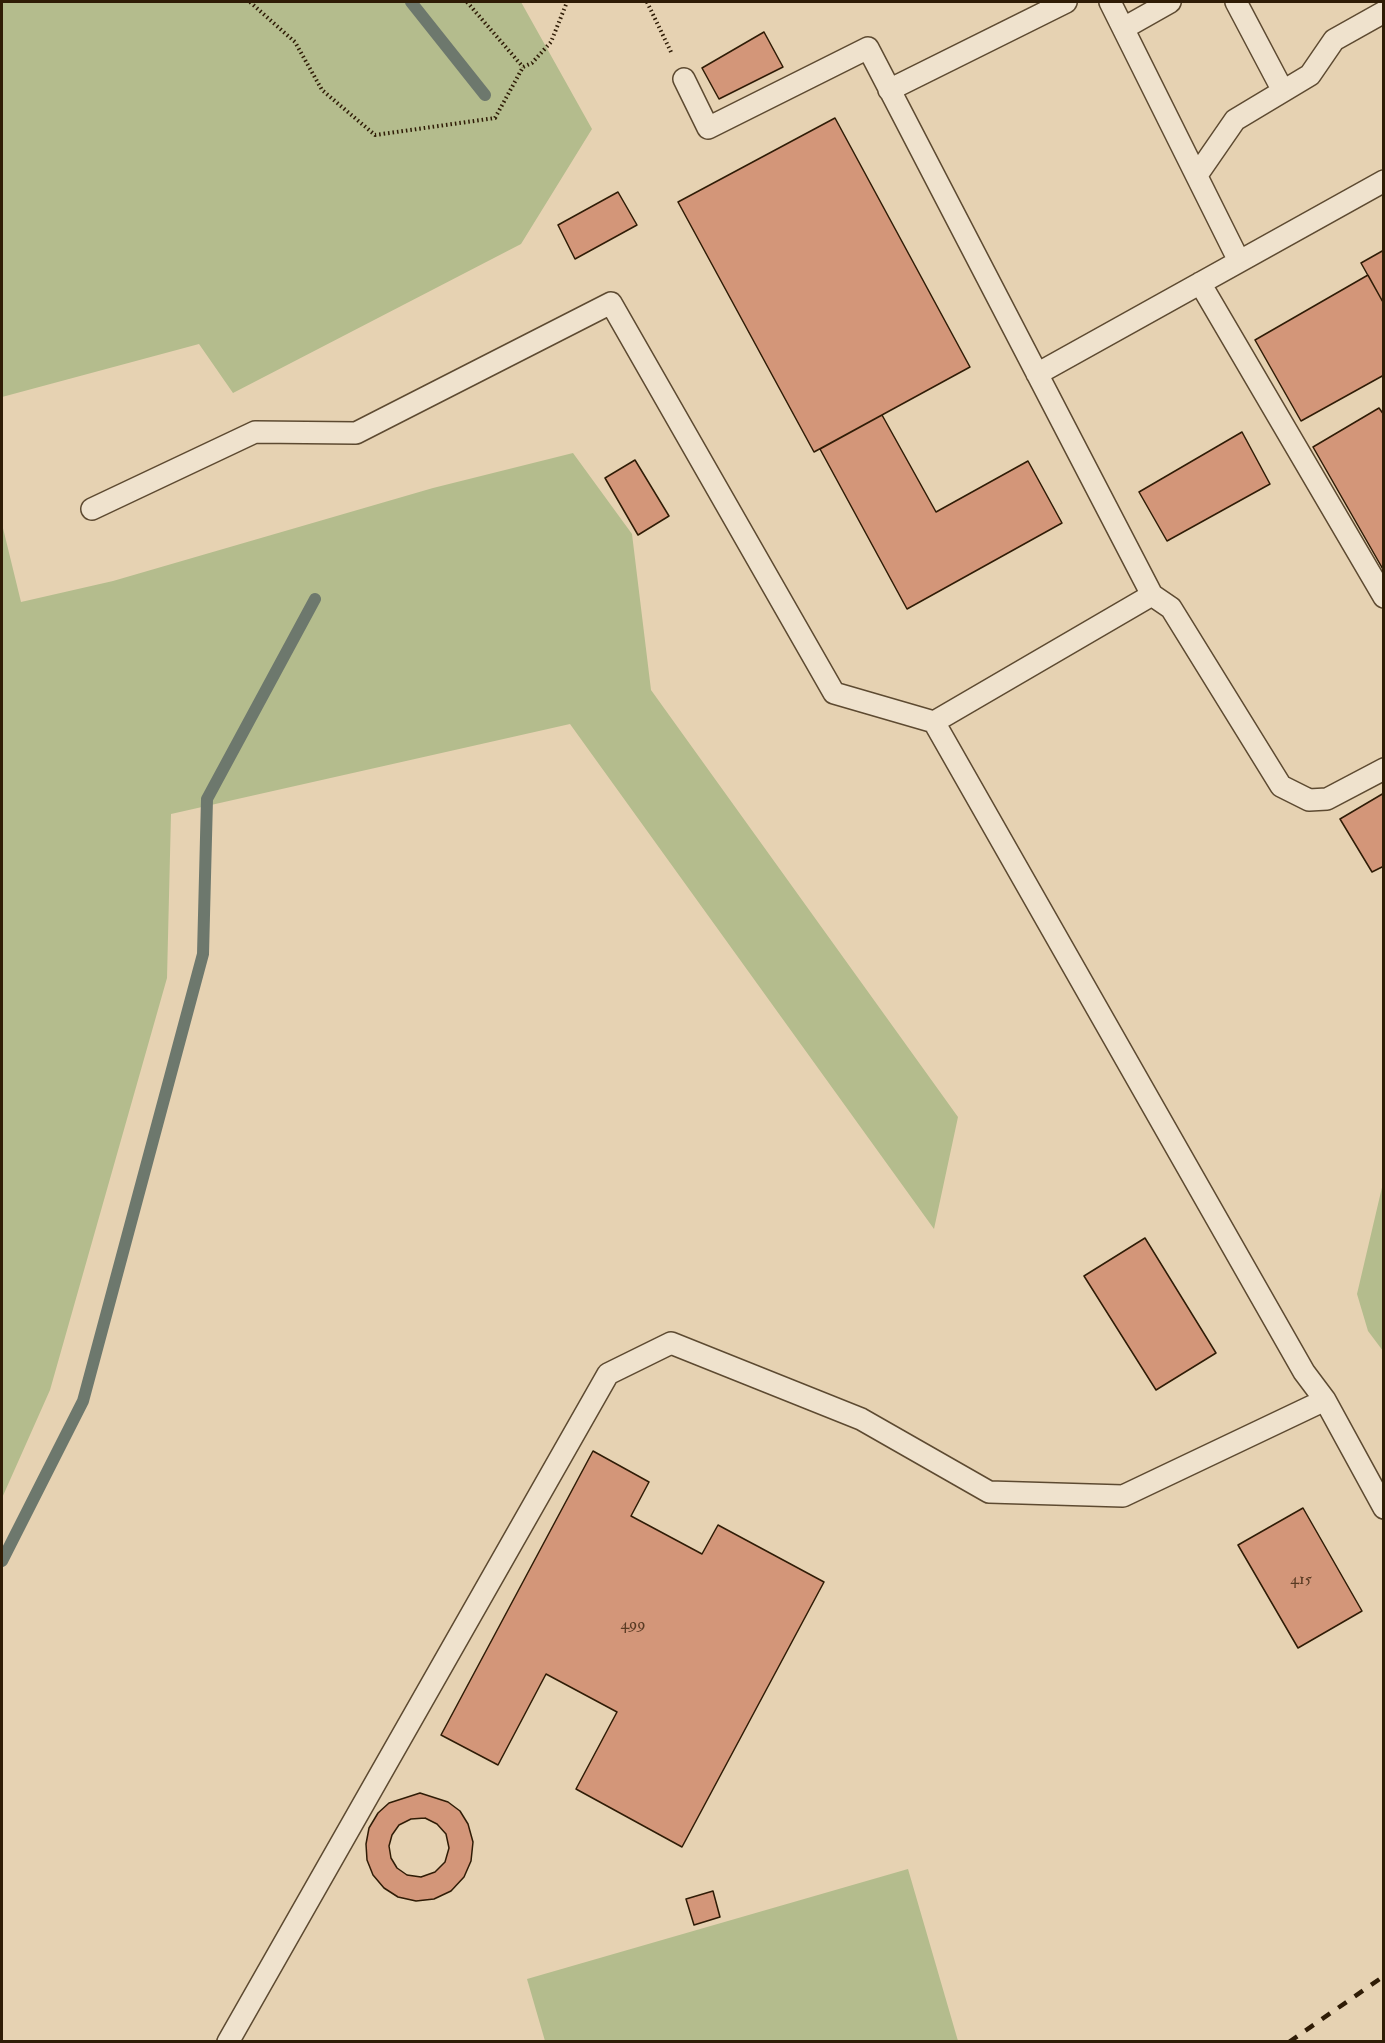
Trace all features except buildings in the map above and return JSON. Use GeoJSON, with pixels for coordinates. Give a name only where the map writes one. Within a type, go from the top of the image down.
{"type":"FeatureCollection","features":[{"type":"Feature","properties":{"kind":"lane"},"geometry":{"type":"LineString","coordinates":[[889,90],[1066,2]]}},
{"type":"Feature","properties":{"kind":"lane"},"geometry":{"type":"LineString","coordinates":[[1110,2],[1239,261]]}},
{"type":"Feature","properties":{"kind":"lane"},"geometry":{"type":"LineString","coordinates":[[1124,28],[1170,2]]}},
{"type":"Feature","properties":{"kind":"lane"},"geometry":{"type":"LineString","coordinates":[[1236,2],[1283,91]]}},
{"type":"Feature","properties":{"kind":"lane"},"geometry":{"type":"LineString","coordinates":[[1197,175],[1235,120],[1310,75],[1334,40],[1383,12]]}},
{"type":"Feature","properties":{"kind":"lane"},"geometry":{"type":"LineString","coordinates":[[684,79],[708,128],[868,48],[1152,595],[1171,608],[1281,786],[1309,800],[1327,799],[1383,770]]}},
{"type":"Feature","properties":{"kind":"lane"},"geometry":{"type":"LineString","coordinates":[[1037,374],[1383,181]]}},
{"type":"Feature","properties":{"kind":"lane"},"geometry":{"type":"LineString","coordinates":[[1200,283],[1383,597]]}},
{"type":"Feature","properties":{"kind":"lane"},"geometry":{"type":"LineString","coordinates":[[92,509],[255,432],[356,433],[611,303],[834,693],[934,722],[1304,1372],[1325,1400],[1383,1509]]}},
{"type":"Feature","properties":{"kind":"lane"},"geometry":{"type":"LineString","coordinates":[[934,722],[1152,595]]}},
{"type":"Feature","properties":{"kind":"lane"},"geometry":{"type":"LineString","coordinates":[[228,2042],[608,1374],[671,1343],[861,1419],[988,1492],[1122,1496],[1325,1400]]}},
{"type":"Feature","properties":{"kind":"path"},"geometry":{"type":"LineString","coordinates":[[250,2],[295,42],[322,90],[375,135],[495,118],[523,68],[532,63],[551,42],[567,2]]}},
{"type":"Feature","properties":{"kind":"path"},"geometry":{"type":"LineString","coordinates":[[467,2],[523,68]]}},
{"type":"Feature","properties":{"kind":"path"},"geometry":{"type":"LineString","coordinates":[[647,2],[684,79]]}},
{"type":"Feature","properties":{"kind":"green space"},"geometry":{"type":"Polygon","coordinates":[[[2,2],[521,2],[592,129],[521,244],[233,393],[199,344],[2,397],[2,2]]]}},
{"type":"Feature","properties":{"kind":"green space"},"geometry":{"type":"Polygon","coordinates":[[[573,453],[632,534],[651,690],[958,1117],[934,1229],[570,724],[171,814],[167,978],[50,1390],[2,1498],[2,524],[21,602],[113,581],[433,488],[573,453]]]}},
{"type":"Feature","properties":{"kind":"green space"},"geometry":{"type":"Polygon","coordinates":[[[1383,1183],[1384,1351],[1368,1331],[1357,1294],[1383,1183]]]}},
{"type":"Feature","properties":{"kind":"green space"},"geometry":{"type":"Polygon","coordinates":[[[908,1869],[958,2041],[545,2041],[527,1979],[908,1869]]]}},
{"type":"Feature","properties":{"kind":"waterway"},"geometry":{"type":"LineString","coordinates":[[411,2],[485,95]]}},
{"type":"Feature","properties":{"kind":"waterway"},"geometry":{"type":"LineString","coordinates":[[2,1561],[83,1401],[203,954],[207,799],[315,599]]}},
{"type":"Feature","properties":{"kind":"railway"},"geometry":{"type":"LineString","coordinates":[[1289,2042],[1384,1976]]}}]}
